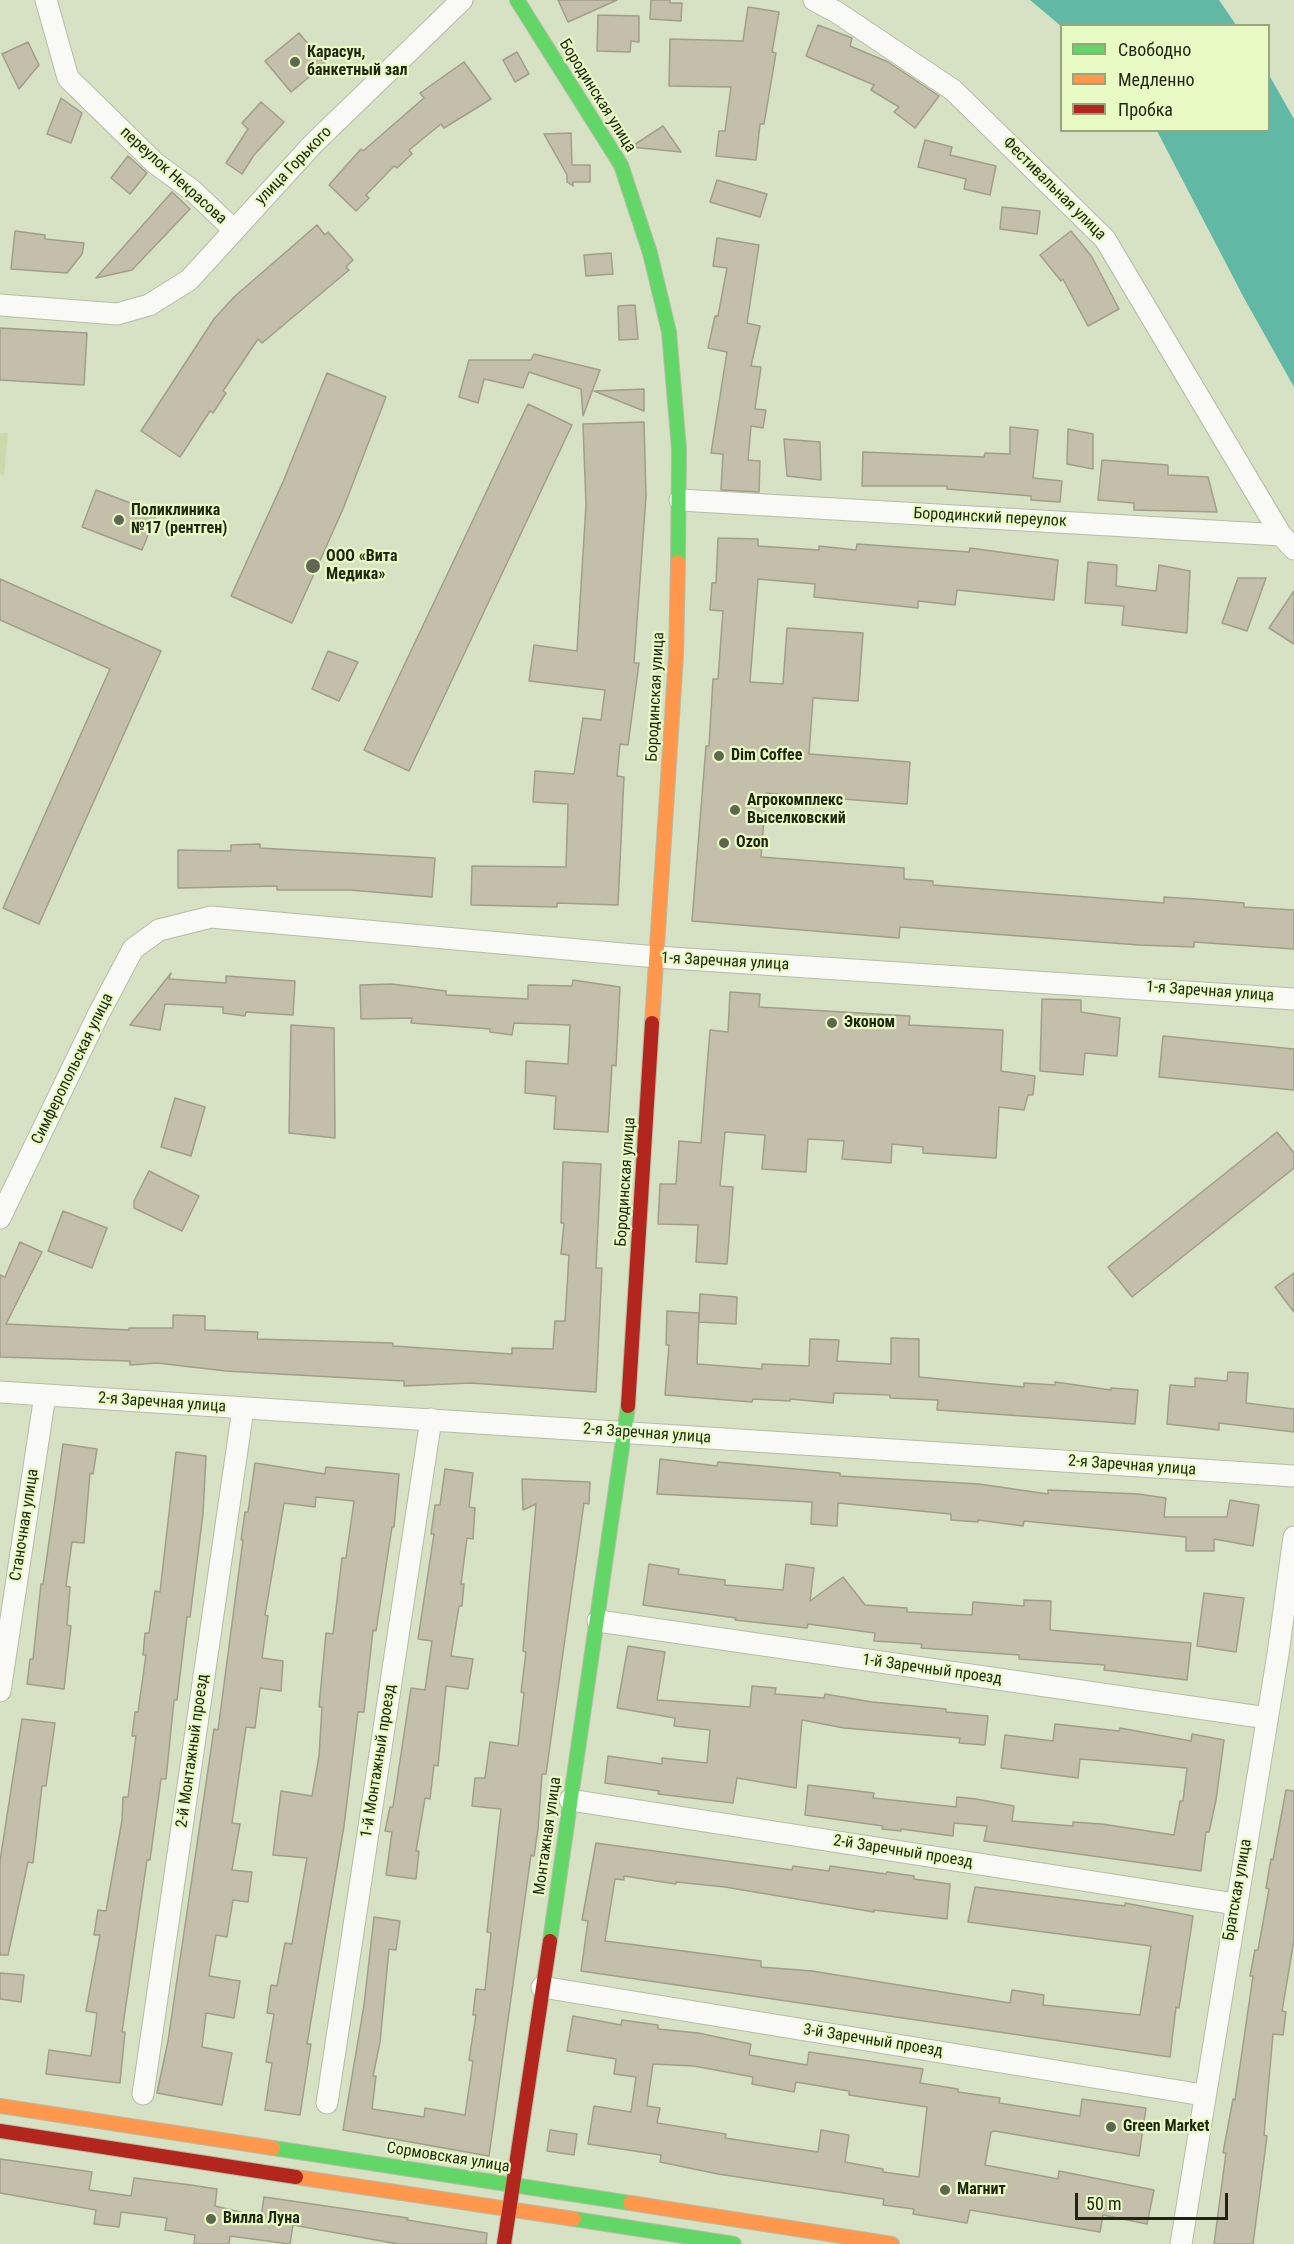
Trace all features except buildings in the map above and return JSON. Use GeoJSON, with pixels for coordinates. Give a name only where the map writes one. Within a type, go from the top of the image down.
{"type":"FeatureCollection","features":[{"type":"Feature","properties":{"kind":"main road","name":"Бородинская улица"},"geometry":{"type":"LineString","coordinates":[[517,0],[621,165],[647,242],[669,332],[679,449],[676,656],[626,1432]]}},
{"type":"Feature","properties":{"kind":"main road","name":"Монтажная улица"},"geometry":{"type":"LineString","coordinates":[[504,2244],[626,1432]]}},
{"type":"Feature","properties":{"kind":"main road","name":"Сормовская улица"},"geometry":{"type":"LineString","coordinates":[[0,2106],[892,2244]]}},
{"type":"Feature","properties":{"kind":"main road"},"geometry":{"type":"LineString","coordinates":[[0,2131],[734,2244]]}},
{"type":"Feature","properties":{"kind":"street","name":"переулок Некрасова"},"geometry":{"type":"LineString","coordinates":[[46,0],[68,78],[155,163],[193,191],[234,230]]}},
{"type":"Feature","properties":{"kind":"street","name":"улица Горького"},"geometry":{"type":"LineString","coordinates":[[0,305],[117,314],[149,305],[189,280],[313,144],[462,0]]}},
{"type":"Feature","properties":{"kind":"street","name":"Фестивальная улица"},"geometry":{"type":"LineString","coordinates":[[814,0],[838,13],[953,90],[1106,238],[1287,542]]}},
{"type":"Feature","properties":{"kind":"street","name":"Бородинский переулок"},"geometry":{"type":"LineString","coordinates":[[680,500],[1287,542]]}},
{"type":"Feature","properties":{"kind":"street","name":"1-я Заречная улица"},"geometry":{"type":"LineString","coordinates":[[159,930],[211,917],[656,957],[1294,999]]}},
{"type":"Feature","properties":{"kind":"street","name":"Симферопольская улица"},"geometry":{"type":"LineString","coordinates":[[0,1218],[133,949],[159,930]]}},
{"type":"Feature","properties":{"kind":"street","name":"2-я Заречная улица"},"geometry":{"type":"LineString","coordinates":[[0,1392],[1294,1476]]}},
{"type":"Feature","properties":{"kind":"street","name":"Станочная улица"},"geometry":{"type":"LineString","coordinates":[[0,1691],[45,1395]]}},
{"type":"Feature","properties":{"kind":"street","name":"2-й Монтажный проезд"},"geometry":{"type":"LineString","coordinates":[[143,2094],[243,1409]]}},
{"type":"Feature","properties":{"kind":"street","name":"1-й Монтажный проезд"},"geometry":{"type":"LineString","coordinates":[[327,2103],[431,1419]]}},
{"type":"Feature","properties":{"kind":"street","name":"Братская улица"},"geometry":{"type":"LineString","coordinates":[[1181,2244],[1203,2095],[1267,1718],[1286,1655],[1294,1537]]}},
{"type":"Feature","properties":{"kind":"street","name":"1-й Заречный проезд"},"geometry":{"type":"LineString","coordinates":[[598,1621],[1267,1718]]}},
{"type":"Feature","properties":{"kind":"street","name":"2-й Заречный проезд"},"geometry":{"type":"LineString","coordinates":[[570,1800],[1236,1904]]}},
{"type":"Feature","properties":{"kind":"street","name":"3-й Заречный проезд"},"geometry":{"type":"LineString","coordinates":[[542,1987],[1203,2095]]}},
{"type":"Feature","properties":{"kind":"green space"},"geometry":{"type":"Polygon","coordinates":[[[0,433],[8,433],[4,475],[0,474],[0,433]]]}},
{"type":"Feature","properties":{"kind":"water"},"geometry":{"type":"Polygon","coordinates":[[[1030,0],[1219,0],[1235,24],[1060,24],[1030,0]]]}},
{"type":"Feature","properties":{"kind":"water"},"geometry":{"type":"Polygon","coordinates":[[[1270,77],[1294,119],[1294,387],[1244,298],[1158,132],[1270,132],[1270,77]]]}},
{"type":"Feature","properties":{"kind":"traffic: fast"},"geometry":{"type":"LineString","coordinates":[[517,0],[621,165],[650,253],[669,332],[679,449],[678,562]]}},
{"type":"Feature","properties":{"kind":"traffic: fast"},"geometry":{"type":"LineString","coordinates":[[550,1941],[628,1406]]}},
{"type":"Feature","properties":{"kind":"traffic: fast"},"geometry":{"type":"LineString","coordinates":[[273,2148],[630,2203]]}},
{"type":"Feature","properties":{"kind":"traffic: fast"},"geometry":{"type":"LineString","coordinates":[[574,2219],[734,2244]]}},
{"type":"Feature","properties":{"kind":"traffic: slow"},"geometry":{"type":"LineString","coordinates":[[652,1023],[676,656],[678,562]]}},
{"type":"Feature","properties":{"kind":"traffic: slow"},"geometry":{"type":"LineString","coordinates":[[0,2106],[273,2148]]}},
{"type":"Feature","properties":{"kind":"traffic: slow"},"geometry":{"type":"LineString","coordinates":[[296,2177],[574,2219]]}},
{"type":"Feature","properties":{"kind":"traffic: slow"},"geometry":{"type":"LineString","coordinates":[[630,2203],[892,2244]]}},
{"type":"Feature","properties":{"kind":"traffic: jam"},"geometry":{"type":"LineString","coordinates":[[628,1406],[652,1023]]}},
{"type":"Feature","properties":{"kind":"traffic: jam"},"geometry":{"type":"LineString","coordinates":[[504,2244],[550,1941]]}},
{"type":"Feature","properties":{"kind":"traffic: jam"},"geometry":{"type":"LineString","coordinates":[[0,2131],[296,2177]]}},
{"type":"Feature","properties":{"kind":"place","name":"Карасун, банкетный зал"},"geometry":{"type":"Point","coordinates":[295,62]}},
{"type":"Feature","properties":{"kind":"place","name":"Поликлиника №17 (рентген)"},"geometry":{"type":"Point","coordinates":[119,520]}},
{"type":"Feature","properties":{"kind":"place","name":"ООО «Вита Медика»"},"geometry":{"type":"Point","coordinates":[313,566]}},
{"type":"Feature","properties":{"kind":"place","name":"Dim Coffee"},"geometry":{"type":"Point","coordinates":[719,756]}},
{"type":"Feature","properties":{"kind":"place","name":"Агрокомплекс Выселковский"},"geometry":{"type":"Point","coordinates":[735,810]}},
{"type":"Feature","properties":{"kind":"place","name":"Ozon"},"geometry":{"type":"Point","coordinates":[724,843]}},
{"type":"Feature","properties":{"kind":"place","name":"Эконом"},"geometry":{"type":"Point","coordinates":[832,1023]}},
{"type":"Feature","properties":{"kind":"place","name":"Green Market"},"geometry":{"type":"Point","coordinates":[1111,2127]}},
{"type":"Feature","properties":{"kind":"place","name":"Магнит"},"geometry":{"type":"Point","coordinates":[945,2190]}},
{"type":"Feature","properties":{"kind":"place","name":"Вилла Луна"},"geometry":{"type":"Point","coordinates":[211,2219]}}]}
